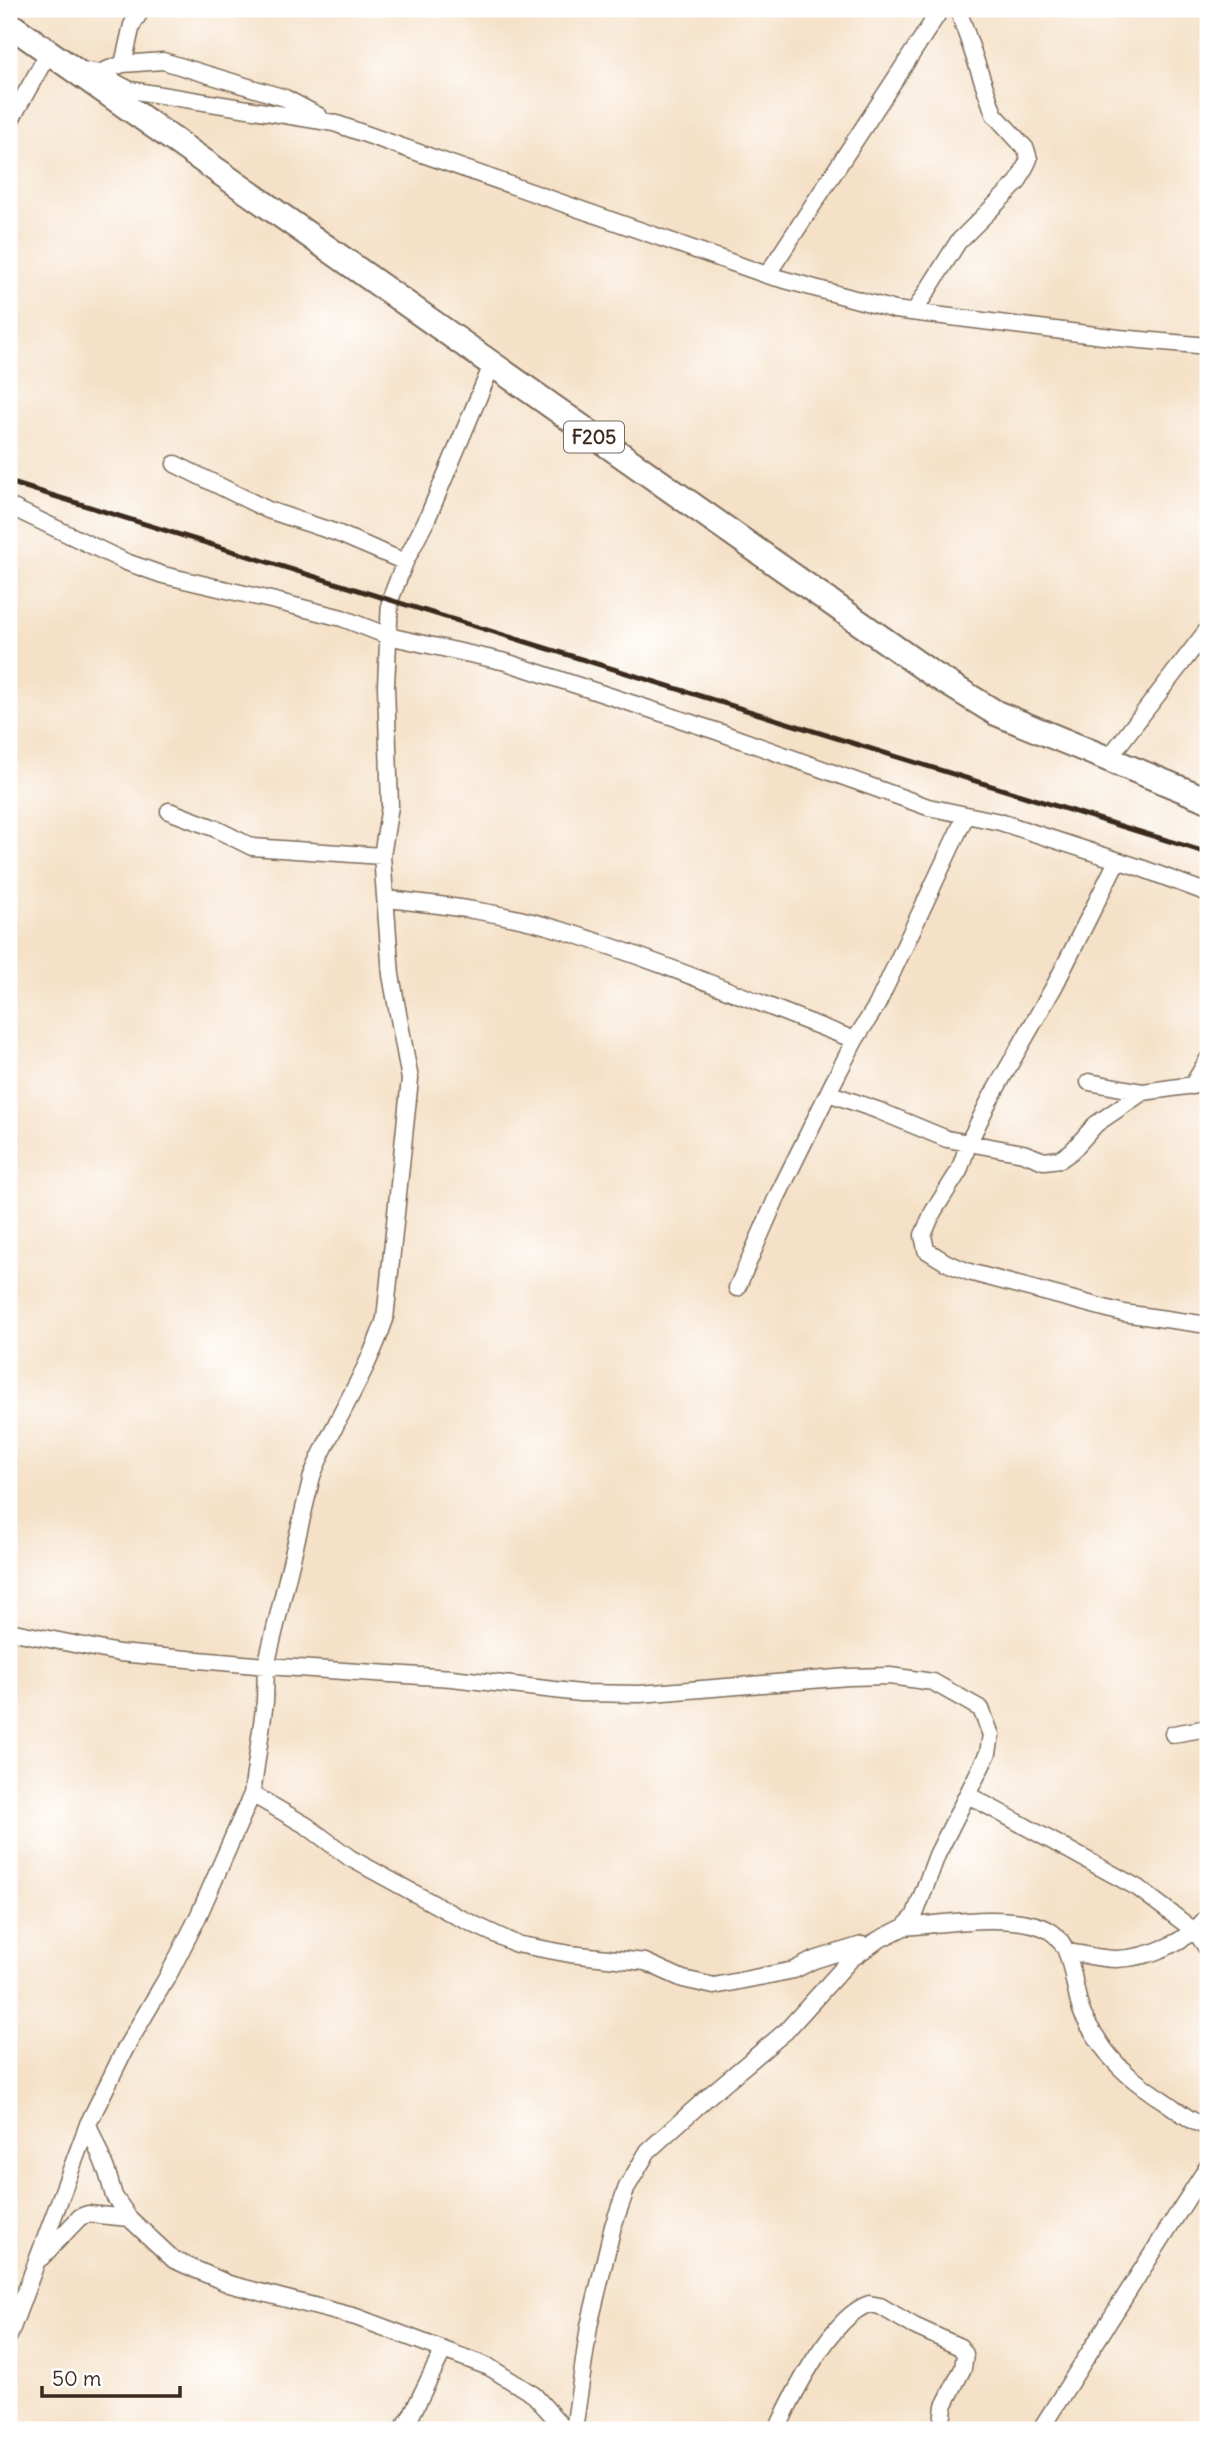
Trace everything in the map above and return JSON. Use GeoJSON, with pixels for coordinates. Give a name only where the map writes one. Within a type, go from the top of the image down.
{"type":"FeatureCollection","features":[{"type":"Feature","properties":{"kind":"main road","name":"F205"},"geometry":{"type":"LineString","coordinates":[[9,24],[49,52],[86,71],[492,365],[931,673],[996,713],[1208,800]]}},
{"type":"Feature","properties":{"kind":"street"},"geometry":{"type":"LineString","coordinates":[[123,64],[132,25],[142,9]]}},
{"type":"Feature","properties":{"kind":"street"},"geometry":{"type":"LineString","coordinates":[[767,275],[942,9]]}},
{"type":"Feature","properties":{"kind":"street"},"geometry":{"type":"LineString","coordinates":[[914,313],[958,242],[1018,182],[1029,159],[1026,149],[994,114],[958,9]]}},
{"type":"Feature","properties":{"kind":"street"},"geometry":{"type":"LineString","coordinates":[[9,123],[49,52]]}},
{"type":"Feature","properties":{"kind":"street"},"geometry":{"type":"LineString","coordinates":[[86,71],[123,64],[163,61],[184,66],[285,98],[334,123],[767,275],[895,310],[1119,338],[1208,346]]}},
{"type":"Feature","properties":{"kind":"street"},"geometry":{"type":"LineString","coordinates":[[86,71],[130,90],[334,123]]}},
{"type":"Feature","properties":{"kind":"street"},"geometry":{"type":"LineString","coordinates":[[9,2336],[88,2124],[125,2049],[169,1975],[197,1919],[252,1794],[265,1702],[266,1666],[312,1476],[322,1450],[374,1351],[385,1320],[410,1079],[391,975],[382,856],[390,806],[386,686],[390,600],[405,562],[428,519],[492,365]]}},
{"type":"Feature","properties":{"kind":"street"},"geometry":{"type":"LineString","coordinates":[[175,464],[268,510],[337,533],[405,562]]}},
{"type":"Feature","properties":{"kind":"street"},"geometry":{"type":"LineString","coordinates":[[9,506],[126,562],[163,575],[328,615],[388,636],[506,662],[719,732],[928,807],[1000,822],[1208,893]]}},
{"type":"Feature","properties":{"kind":"street"},"geometry":{"type":"LineString","coordinates":[[1108,759],[1208,629]]}},
{"type":"Feature","properties":{"kind":"street"},"geometry":{"type":"LineString","coordinates":[[169,811],[214,828],[252,847],[382,856]]}},
{"type":"Feature","properties":{"kind":"street"},"geometry":{"type":"LineString","coordinates":[[737,1288],[776,1199],[855,1040],[877,1005],[966,815]]}},
{"type":"Feature","properties":{"kind":"street"},"geometry":{"type":"LineString","coordinates":[[1116,861],[1055,985],[989,1101],[969,1142],[959,1171],[933,1212],[923,1235],[926,1250],[969,1272],[1110,1309],[1208,1325]]}},
{"type":"Feature","properties":{"kind":"street"},"geometry":{"type":"LineString","coordinates":[[386,899],[438,904],[562,931],[659,964],[855,1040]]}},
{"type":"Feature","properties":{"kind":"street"},"geometry":{"type":"LineString","coordinates":[[1089,1082],[1143,1092],[1200,1085],[1208,1059]]}},
{"type":"Feature","properties":{"kind":"street"},"geometry":{"type":"LineString","coordinates":[[828,1093],[947,1139],[1023,1153],[1044,1161],[1061,1159],[1072,1151],[1096,1124],[1143,1092]]}},
{"type":"Feature","properties":{"kind":"street"},"geometry":{"type":"LineString","coordinates":[[9,1631],[118,1653],[452,1678],[580,1693],[639,1694],[890,1676],[933,1682],[981,1709],[991,1735],[988,1753],[937,1855],[914,1917],[904,1927],[878,1940],[851,1959],[786,2031],[648,2151],[627,2187],[613,2226],[589,2326],[574,2430]]}},
{"type":"Feature","properties":{"kind":"street"},"geometry":{"type":"LineString","coordinates":[[1173,1734],[1208,1728]]}},
{"type":"Feature","properties":{"kind":"street"},"geometry":{"type":"LineString","coordinates":[[252,1794],[307,1826],[350,1858],[456,1916],[516,1944],[569,1954],[645,1962],[683,1979],[714,1986],[794,1970],[814,1960],[878,1940]]}},
{"type":"Feature","properties":{"kind":"street"},"geometry":{"type":"LineString","coordinates":[[968,1795],[1138,1888],[1196,1932],[1208,1950]]}},
{"type":"Feature","properties":{"kind":"street"},"geometry":{"type":"LineString","coordinates":[[1067,1952],[1115,1959],[1136,1956],[1163,1949],[1196,1932],[1208,1916]]}},
{"type":"Feature","properties":{"kind":"street"},"geometry":{"type":"LineString","coordinates":[[904,1927],[969,1922],[1020,1922],[1044,1928],[1059,1938],[1067,1952],[1083,2014],[1104,2049],[1143,2089],[1208,2126]]}},
{"type":"Feature","properties":{"kind":"street"},"geometry":{"type":"LineString","coordinates":[[88,2124],[114,2196],[129,2218],[174,2260],[251,2291],[286,2297],[356,2317],[489,2367],[534,2395],[563,2430]]}},
{"type":"Feature","properties":{"kind":"street"},"geometry":{"type":"LineString","coordinates":[[1040,2430],[1208,2166]]}},
{"type":"Feature","properties":{"kind":"street"},"geometry":{"type":"LineString","coordinates":[[36,2263],[80,2217],[88,2214],[129,2218]]}},
{"type":"Feature","properties":{"kind":"street"},"geometry":{"type":"LineString","coordinates":[[777,2430],[805,2376],[835,2330],[844,2320],[869,2304],[880,2306],[914,2326],[960,2347],[965,2354],[963,2368],[944,2406],[941,2430]]}},
{"type":"Feature","properties":{"kind":"street"},"geometry":{"type":"LineString","coordinates":[[401,2430],[409,2420],[443,2351]]}},
{"type":"Feature","properties":{"kind":"railway"},"geometry":{"type":"LineString","coordinates":[[9,482],[1208,853]]}}]}
